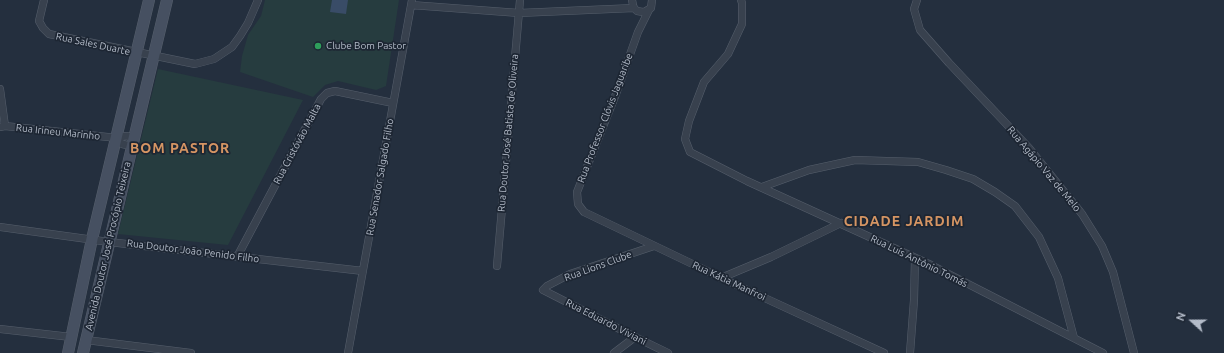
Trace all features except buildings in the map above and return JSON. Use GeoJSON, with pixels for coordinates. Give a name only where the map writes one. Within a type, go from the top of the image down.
{"type":"FeatureCollection","features":[{"type":"Feature","properties":{"kind":"street","name":"Rua Sales Duarte"},"geometry":{"type":"LineString","coordinates":[[44,0],[39,21],[49,34],[195,64],[214,60],[232,47],[248,22],[258,0]]}},
{"type":"Feature","properties":{"kind":"street","name":"Avenida Doutor José Procópio Teixeira"},"geometry":{"type":"LineString","coordinates":[[68,353],[92,239],[149,0]]}},
{"type":"Feature","properties":{"kind":"street","name":"Avenida Doutor José Procópio Teixeira"},"geometry":{"type":"LineString","coordinates":[[83,353],[167,0]]}},
{"type":"Feature","properties":{"kind":"street","name":"Rua Doutor José Batista de Oliveira"},"geometry":{"type":"LineString","coordinates":[[497,266],[520,0]]}},
{"type":"Feature","properties":{"kind":"street","name":"Rua Professor Clóvis Jaguaribe"},"geometry":{"type":"LineString","coordinates":[[632,0],[633,5],[637,10],[638,32]]}},
{"type":"Feature","properties":{"kind":"street","name":"Rua Professor Clóvis Jaguaribe"},"geometry":{"type":"LineString","coordinates":[[578,204],[577,192],[616,94],[638,32],[652,5],[652,0]]}},
{"type":"Feature","properties":{"kind":"street","name":"Rua Luís Antônio Tomás"},"geometry":{"type":"LineString","coordinates":[[741,0],[742,24],[728,54],[704,82],[689,121],[685,139],[690,152],[747,181],[931,265],[1103,353]]}},
{"type":"Feature","properties":{"kind":"street","name":"Rua Agápio Vaz de Melo"},"geometry":{"type":"LineString","coordinates":[[917,0],[914,9],[920,30],[1029,148],[1082,214],[1102,246],[1113,272],[1134,353]]}},
{"type":"Feature","properties":{"kind":"street"},"geometry":{"type":"LineString","coordinates":[[411,3],[519,13],[649,10]]}},
{"type":"Feature","properties":{"kind":"street","name":"Rua Senador Salgado Filho"},"geometry":{"type":"LineString","coordinates":[[348,353],[411,3]]}},
{"type":"Feature","properties":{"kind":"street"},"geometry":{"type":"LineString","coordinates":[[0,89],[2,127]]}},
{"type":"Feature","properties":{"kind":"street","name":"Rua Cristóvão Malta"},"geometry":{"type":"LineString","coordinates":[[237,257],[321,99],[328,92],[335,91],[393,103]]}},
{"type":"Feature","properties":{"kind":"street","name":"Rua Irineu Marinho"},"geometry":{"type":"LineString","coordinates":[[2,127],[117,138],[122,144],[133,142]]}},
{"type":"Feature","properties":{"kind":"street"},"geometry":{"type":"LineString","coordinates":[[762,187],[809,170],[855,160],[918,162],[973,179],[1015,206],[1039,237],[1058,278],[1074,338]]}},
{"type":"Feature","properties":{"kind":"street","name":"Rua Kátia Manfroi"},"geometry":{"type":"LineString","coordinates":[[578,204],[584,212],[721,278],[884,353]]}},
{"type":"Feature","properties":{"kind":"street"},"geometry":{"type":"LineString","coordinates":[[721,278],[771,257],[841,223]]}},
{"type":"Feature","properties":{"kind":"street","name":"Rua Doutor João Penido Filho"},"geometry":{"type":"LineString","coordinates":[[0,226],[109,242],[363,271]]}},
{"type":"Feature","properties":{"kind":"street","name":"Rua Lions Clube"},"geometry":{"type":"LineString","coordinates":[[544,290],[547,286],[570,274],[654,246]]}},
{"type":"Feature","properties":{"kind":"street"},"geometry":{"type":"LineString","coordinates":[[910,353],[914,300],[915,258]]}},
{"type":"Feature","properties":{"kind":"street","name":"Rua Eduardo Viviani"},"geometry":{"type":"LineString","coordinates":[[544,290],[668,353]]}},
{"type":"Feature","properties":{"kind":"street"},"geometry":{"type":"LineString","coordinates":[[0,329],[71,337]]}},
{"type":"Feature","properties":{"kind":"street"},"geometry":{"type":"LineString","coordinates":[[614,353],[635,337]]}},
{"type":"Feature","properties":{"kind":"street"},"geometry":{"type":"LineString","coordinates":[[86,340],[191,353]]}},
{"type":"Feature","properties":{"kind":"green space","name":"Clube Bom Pastor"},"geometry":{"type":"Polygon","coordinates":[[[265,0],[399,0],[386,86],[376,90],[338,81],[325,85],[313,97],[240,72],[242,56],[248,35],[261,16],[265,0]]]}},
{"type":"Feature","properties":{"kind":"green space"},"geometry":{"type":"Polygon","coordinates":[[[158,69],[303,100],[228,245],[118,234],[158,69]]]}},
{"type":"Feature","properties":{"kind":"water"},"geometry":{"type":"Polygon","coordinates":[[[332,0],[348,0],[346,14],[330,12],[332,0]]]}},
{"type":"Feature","properties":{"kind":"place","name":"Clube Bom Pastor"},"geometry":{"type":"Point","coordinates":[318,46]}},
{"type":"Feature","properties":{"kind":"district","name":"BOM PASTOR"},"geometry":{"type":"Point","coordinates":[180,148]}},
{"type":"Feature","properties":{"kind":"district","name":"CIDADE JARDIM"},"geometry":{"type":"Point","coordinates":[904,221]}}]}
